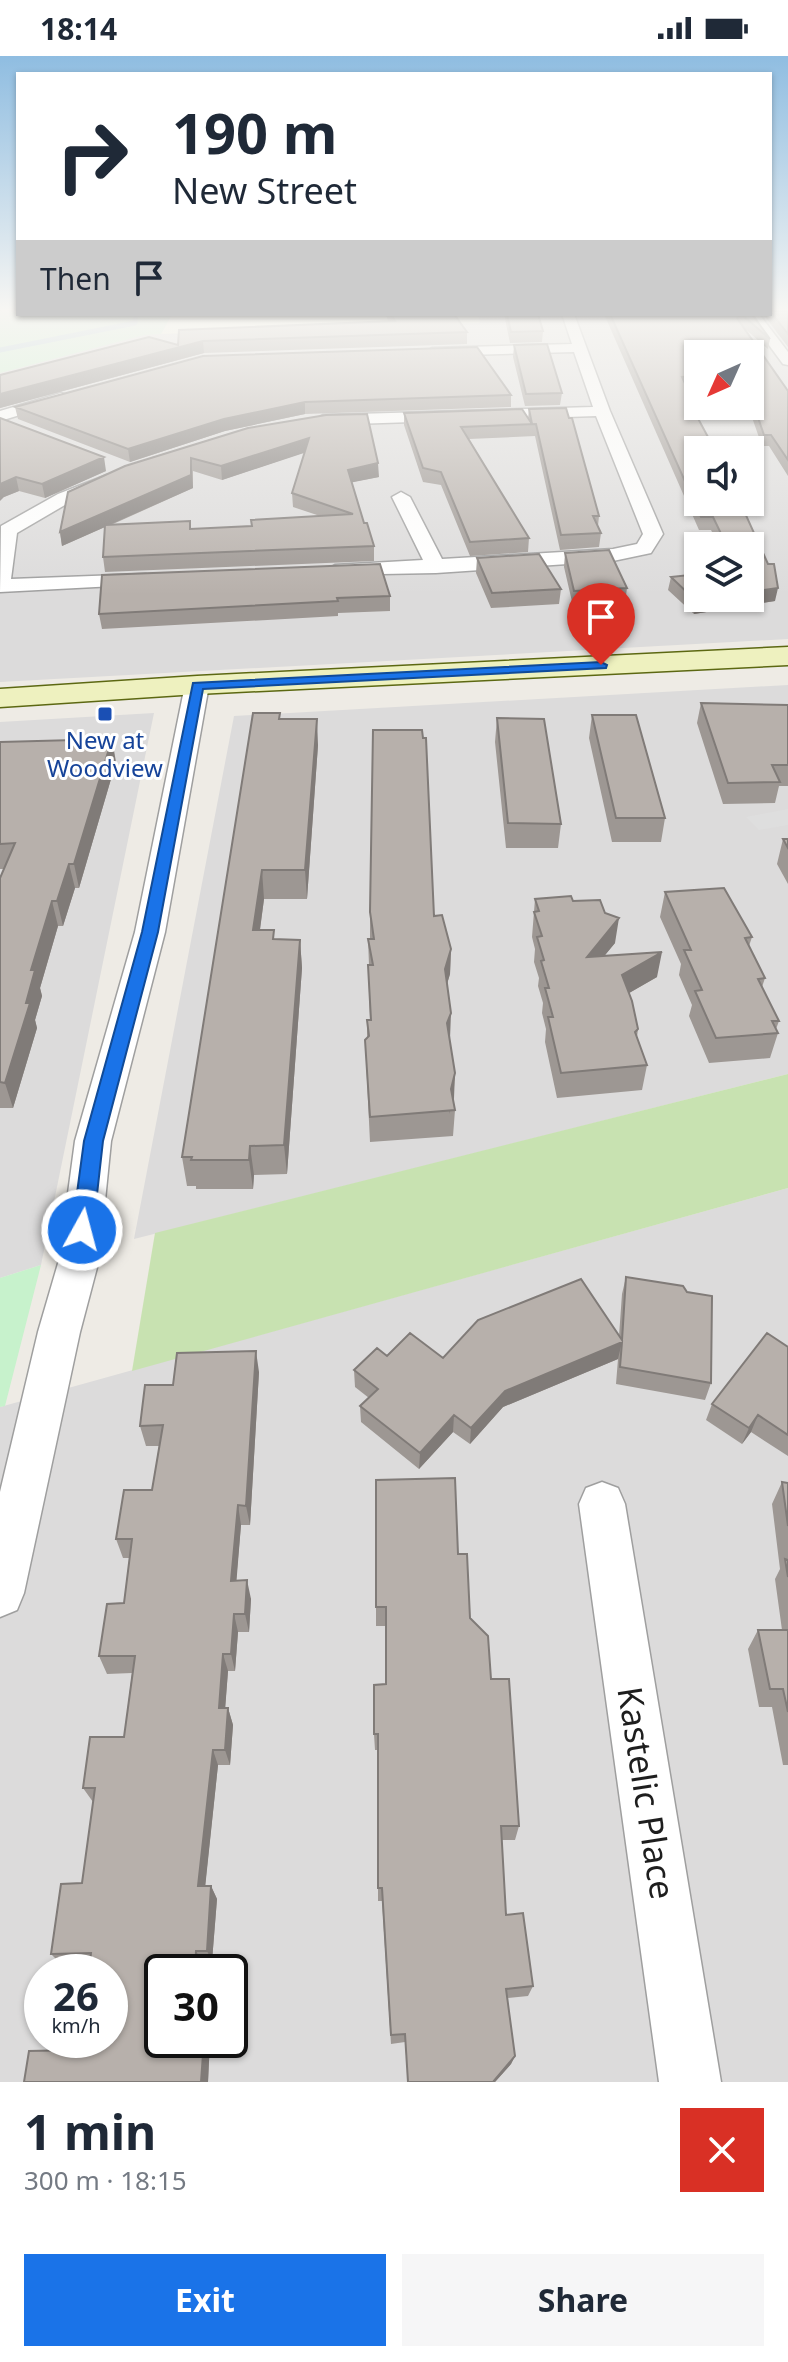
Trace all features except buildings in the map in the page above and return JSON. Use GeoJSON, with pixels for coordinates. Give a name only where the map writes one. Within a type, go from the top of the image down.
{"type":"FeatureCollection","features":[{"type":"Feature","properties":{"kind":"main road"},"geometry":{"type":"LineString","coordinates":[[0,698],[197,685],[788,656]]}},
{"type":"Feature","properties":{"kind":"street"},"geometry":{"type":"LineString","coordinates":[[5,421],[47,406]]}},
{"type":"Feature","properties":{"kind":"street"},"geometry":{"type":"LineString","coordinates":[[312,572],[613,555],[644,549],[653,534],[600,406]]}},
{"type":"Feature","properties":{"kind":"street"},"geometry":{"type":"LineString","coordinates":[[310,421],[602,411]]}},
{"type":"Feature","properties":{"kind":"street"},"geometry":{"type":"LineString","coordinates":[[115,465],[8,530],[0,584],[171,579]]}},
{"type":"Feature","properties":{"kind":"street"},"geometry":{"type":"LineString","coordinates":[[401,497],[436,567]]}},
{"type":"Feature","properties":{"kind":"street"},"geometry":{"type":"LineString","coordinates":[[0,1593],[79,1260],[93,1141],[150,932],[197,685]]}},
{"type":"Feature","properties":{"kind":"street","name":"Kastelic Place"},"geometry":{"type":"LineString","coordinates":[[602,1504],[690,2082]]}},
{"type":"Feature","properties":{"kind":"shaded area"},"geometry":{"type":"Polygon","coordinates":[[[0,406],[684,406],[684,420],[764,420],[764,406],[788,406],[788,639],[0,682],[0,406]]]}},
{"type":"Feature","properties":{"kind":"shaded area"},"geometry":{"type":"Polygon","coordinates":[[[788,685],[788,1074],[134,1239],[234,716],[788,685]]]}},
{"type":"Feature","properties":{"kind":"shaded area"},"geometry":{"type":"Polygon","coordinates":[[[154,713],[41,1265],[0,1278],[0,722],[154,713]]]}},
{"type":"Feature","properties":{"kind":"shaded area"},"geometry":{"type":"Polygon","coordinates":[[[788,809],[788,825],[759,830],[746,817],[788,809]]]}},
{"type":"Feature","properties":{"kind":"shaded area"},"geometry":{"type":"Polygon","coordinates":[[[788,1188],[788,2082],[0,2082],[0,1407],[788,1188]]]}},
{"type":"Feature","properties":{"kind":"green space"},"geometry":{"type":"Polygon","coordinates":[[[788,1074],[788,1188],[132,1371],[155,1233],[788,1074]]]}},
{"type":"Feature","properties":{"kind":"green space"},"geometry":{"type":"Polygon","coordinates":[[[41,1265],[5,1406],[0,1407],[0,1278],[41,1265]]]}},
{"type":"Feature","properties":{"kind":"place","name":"New at Woodview"},"geometry":{"type":"Point","coordinates":[105,714]}},
{"type":"Feature","properties":{"kind":"route"},"geometry":{"type":"LineString","coordinates":[[82,1230],[93,1141],[150,932],[197,685],[601,665]]}}]}
